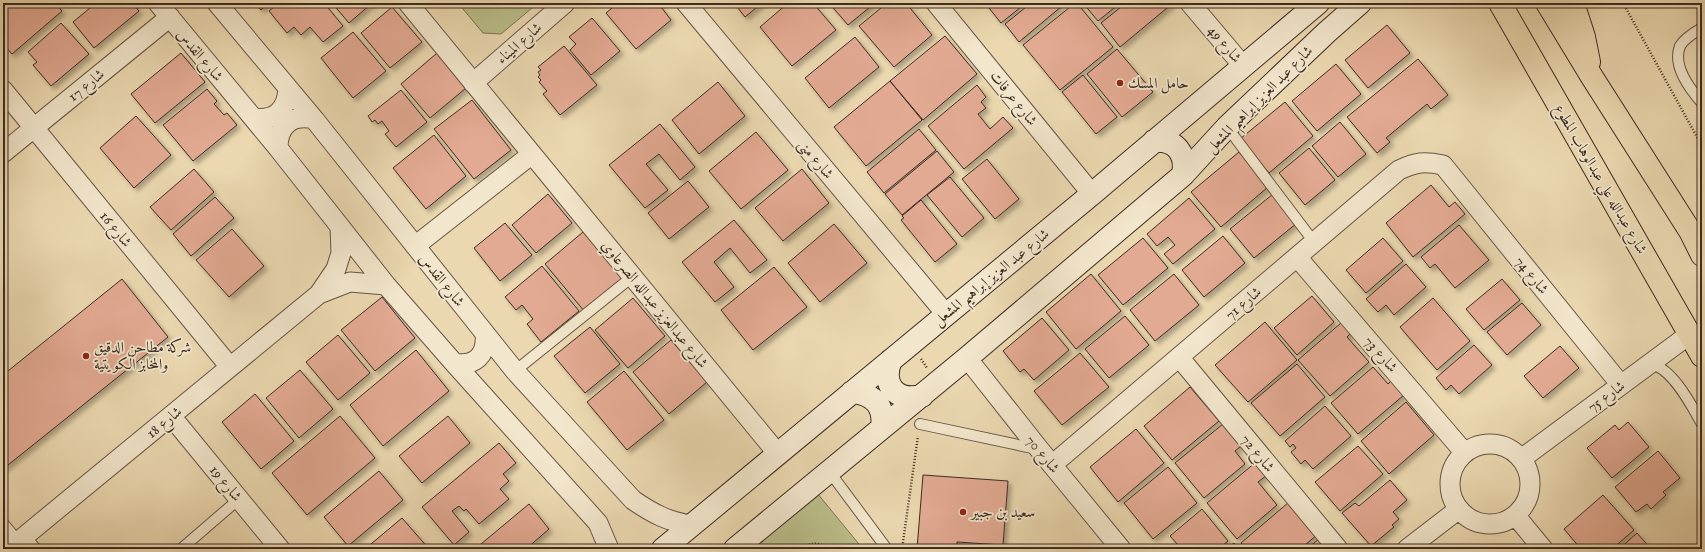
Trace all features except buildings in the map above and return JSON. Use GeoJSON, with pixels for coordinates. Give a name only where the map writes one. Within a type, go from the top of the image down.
{"type":"FeatureCollection","features":[{"type":"Feature","properties":{"kind":"main road","name":"شارع عبد العزيز إبراهيم المشعل"},"geometry":{"type":"LineString","coordinates":[[663,549],[1092,194],[1318,3]]}},
{"type":"Feature","properties":{"kind":"main road","name":"شارع عبد العزيز إبراهيم المشعل"},"geometry":{"type":"LineString","coordinates":[[735,549],[968,358],[1183,175],[1227,127],[1327,32],[1360,3]]}},
{"type":"Feature","properties":{"kind":"main road","name":"شارع عبدالله علي عبدالوهاب المطوع"},"geometry":{"type":"LineString","coordinates":[[1500,3],[1702,356]]}},
{"type":"Feature","properties":{"kind":"main road"},"geometry":{"type":"LineString","coordinates":[[1547,3],[1664,190],[1702,255]]}},
{"type":"Feature","properties":{"kind":"main road"},"geometry":{"type":"LineString","coordinates":[[1574,3],[1584,37],[1592,77]]}},
{"type":"Feature","properties":{"kind":"main road"},"geometry":{"type":"LineString","coordinates":[[1154,141],[1162,140],[1171,143],[1178,149],[1183,157],[1185,166],[1183,175]]}},
{"type":"Feature","properties":{"kind":"main road"},"geometry":{"type":"LineString","coordinates":[[890,360],[887,370],[888,381],[893,390],[902,396],[912,398],[930,389]]}},
{"type":"Feature","properties":{"kind":"main road"},"geometry":{"type":"LineString","coordinates":[[852,392],[870,396],[877,402],[882,410],[882,428]]}},
{"type":"Feature","properties":{"kind":"street","name":"شارع القدس"},"geometry":{"type":"LineString","coordinates":[[158,3],[278,148],[386,285],[598,524],[609,549]]}},
{"type":"Feature","properties":{"kind":"street","name":"شارع القدس"},"geometry":{"type":"LineString","coordinates":[[217,3],[314,119],[515,371],[633,500],[649,512],[665,520],[692,525]]}},
{"type":"Feature","properties":{"kind":"street","name":"شارع عبدالعزيز عبدالله الصرعاوي"},"geometry":{"type":"LineString","coordinates":[[408,3],[778,454]]}},
{"type":"Feature","properties":{"kind":"street","name":"شارع الميناء"},"geometry":{"type":"LineString","coordinates":[[473,83],[564,3]]}},
{"type":"Feature","properties":{"kind":"street","name":"شارع منى"},"geometry":{"type":"LineString","coordinates":[[686,3],[946,314]]}},
{"type":"Feature","properties":{"kind":"street","name":"شارع عرفات"},"geometry":{"type":"LineString","coordinates":[[936,3],[1092,194]]}},
{"type":"Feature","properties":{"kind":"street","name":"شارع 49"},"geometry":{"type":"LineString","coordinates":[[1190,3],[1244,67]]}},
{"type":"Feature","properties":{"kind":"street","name":"شارع 17"},"geometry":{"type":"LineString","coordinates":[[3,153],[170,17]]}},
{"type":"Feature","properties":{"kind":"street"},"geometry":{"type":"LineString","coordinates":[[253,118],[267,118],[279,112],[284,106],[288,88]]}},
{"type":"Feature","properties":{"kind":"street","name":"شارع 16"},"geometry":{"type":"LineString","coordinates":[[3,90],[230,367]]}},
{"type":"Feature","properties":{"kind":"street"},"geometry":{"type":"LineString","coordinates":[[278,148],[278,139],[281,130],[287,123],[295,119],[305,117],[314,119]]}},
{"type":"Feature","properties":{"kind":"street"},"geometry":{"type":"LineString","coordinates":[[415,246],[532,154]]}},
{"type":"Feature","properties":{"kind":"street","name":"شارع 71"},"geometry":{"type":"LineString","coordinates":[[1052,465],[1399,170],[1420,162],[1431,162],[1443,165]]}},
{"type":"Feature","properties":{"kind":"street","name":"شارع 74"},"geometry":{"type":"LineString","coordinates":[[1443,165],[1621,385]]}},
{"type":"Feature","properties":{"kind":"street","name":"شارع 18"},"geometry":{"type":"LineString","coordinates":[[17,546],[319,294],[336,268],[341,252],[340,227]]}},
{"type":"Feature","properties":{"kind":"street","name":"شارع 73"},"geometry":{"type":"LineString","coordinates":[[1297,257],[1464,452]]}},
{"type":"Feature","properties":{"kind":"street","name":"شارع 18"},"geometry":{"type":"LineString","coordinates":[[319,294],[350,282],[386,285]]}},
{"type":"Feature","properties":{"kind":"street"},"geometry":{"type":"LineString","coordinates":[[454,363],[471,363],[478,358],[484,351],[486,342],[485,334]]}},
{"type":"Feature","properties":{"kind":"street","name":"شارع 75"},"geometry":{"type":"LineString","coordinates":[[1521,459],[1690,334]]}},
{"type":"Feature","properties":{"kind":"street","name":"شارع 72"},"geometry":{"type":"LineString","coordinates":[[1179,357],[1338,549]]}},
{"type":"Feature","properties":{"kind":"street","name":"شارع 70"},"geometry":{"type":"LineString","coordinates":[[968,358],[1039,449],[1121,549]]}},
{"type":"Feature","properties":{"kind":"street","name":"شارع 19"},"geometry":{"type":"LineString","coordinates":[[171,416],[280,549]]}},
{"type":"Feature","properties":{"kind":"street"},"geometry":{"type":"LineString","coordinates":[[1494,444],[1509,448],[1521,459],[1528,472],[1530,488],[1525,503],[1515,515],[1501,522],[1486,524],[1471,519],[1458,509],[1451,495],[1450,479],[1454,464],[1464,452],[1478,445],[1494,444]]}},
{"type":"Feature","properties":{"kind":"street"},"geometry":{"type":"LineString","coordinates":[[1407,549],[1458,509]]}},
{"type":"Feature","properties":{"kind":"street"},"geometry":{"type":"LineString","coordinates":[[1515,515],[1543,549]]}},
{"type":"Feature","properties":{"kind":"lane"},"geometry":{"type":"LineString","coordinates":[[1702,28],[1695,32],[1681,46],[1677,60],[1688,87],[1702,103]]}},
{"type":"Feature","properties":{"kind":"lane"},"geometry":{"type":"LineString","coordinates":[[1227,127],[1314,242]]}},
{"type":"Feature","properties":{"kind":"lane"},"geometry":{"type":"LineString","coordinates":[[515,371],[632,277]]}},
{"type":"Feature","properties":{"kind":"lane"},"geometry":{"type":"LineString","coordinates":[[1649,365],[1654,364],[1668,374],[1687,397],[1702,424]]}},
{"type":"Feature","properties":{"kind":"lane"},"geometry":{"type":"LineString","coordinates":[[920,424],[1039,449]]}},
{"type":"Feature","properties":{"kind":"lane"},"geometry":{"type":"LineString","coordinates":[[829,471],[887,549]]}},
{"type":"Feature","properties":{"kind":"lane"},"geometry":{"type":"LineString","coordinates":[[181,549],[239,499]]}},
{"type":"Feature","properties":{"kind":"lane"},"geometry":{"type":"LineString","coordinates":[[3,522],[17,546]]}},
{"type":"Feature","properties":{"kind":"path"},"geometry":{"type":"LineString","coordinates":[[1624,3],[1702,146]]}},
{"type":"Feature","properties":{"kind":"path"},"geometry":{"type":"LineString","coordinates":[[910,344],[930,389]]}},
{"type":"Feature","properties":{"kind":"path"},"geometry":{"type":"LineString","coordinates":[[902,549],[920,424]]}},
{"type":"Feature","properties":{"kind":"path"},"geometry":{"type":"LineString","coordinates":[[798,549],[807,544],[814,543],[829,549]]}},
{"type":"Feature","properties":{"kind":"green space"},"geometry":{"type":"Polygon","coordinates":[[[458,3],[538,3],[501,34],[483,33],[458,3]]]}},
{"type":"Feature","properties":{"kind":"green space"},"geometry":{"type":"Polygon","coordinates":[[[817,493],[863,549],[747,549],[817,493]]]}},
{"type":"Feature","properties":{"kind":"place","name":"حامل المسك"},"geometry":{"type":"Point","coordinates":[1120,83]}},
{"type":"Feature","properties":{"kind":"place","name":"شركة مطاحن الدقيق والمخابز الكويتية"},"geometry":{"type":"Point","coordinates":[86,356]}},
{"type":"Feature","properties":{"kind":"place","name":"سعيد بن جبير"},"geometry":{"type":"Point","coordinates":[963,512]}}]}
